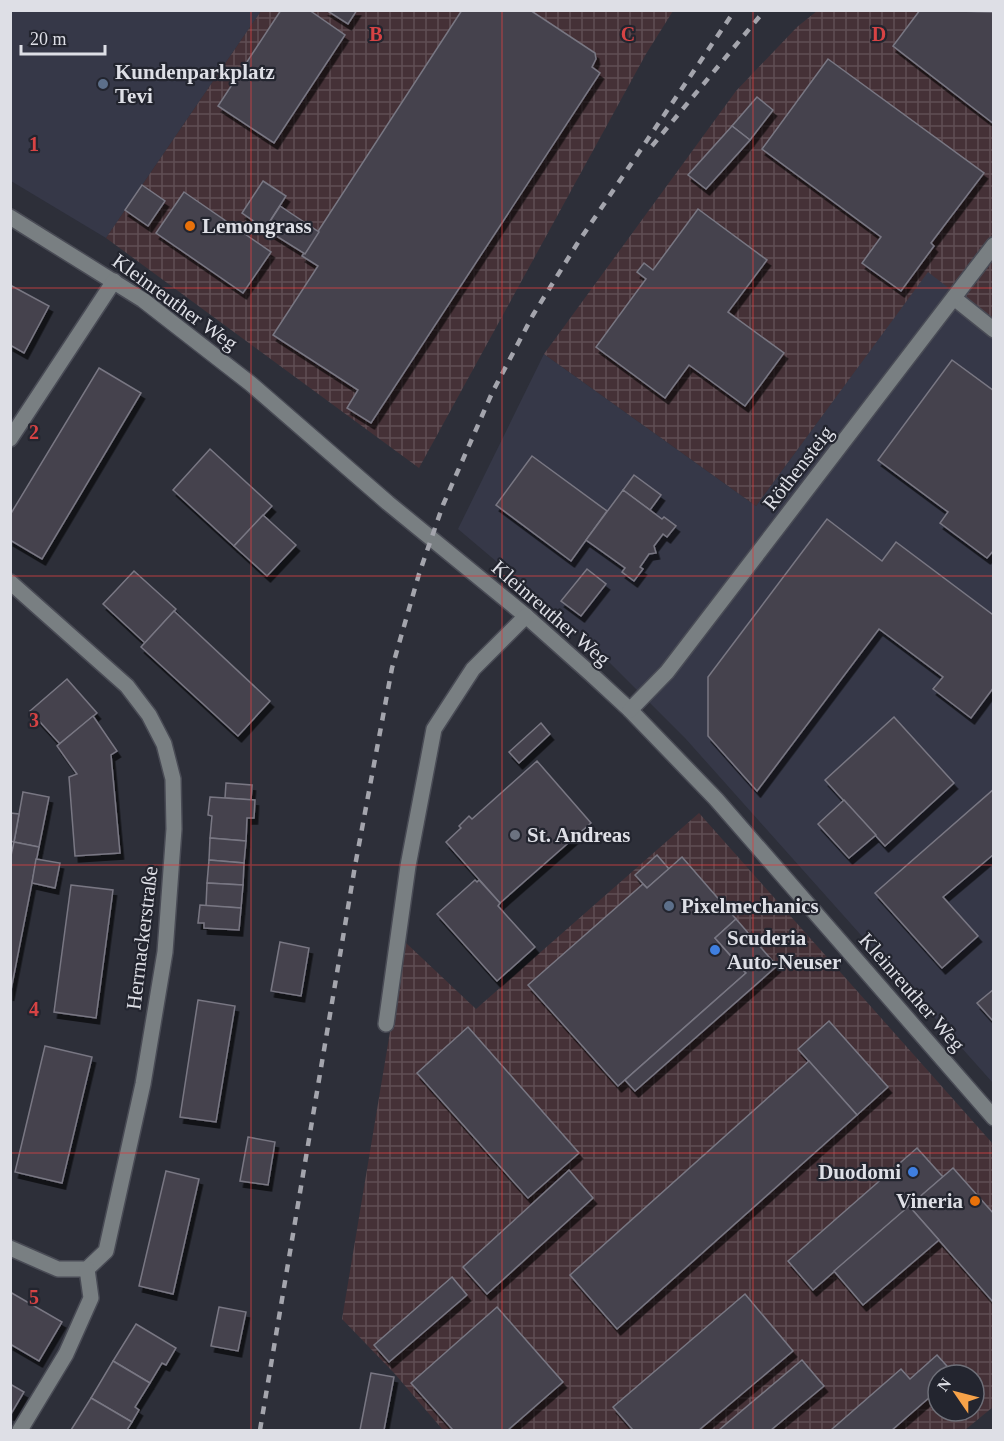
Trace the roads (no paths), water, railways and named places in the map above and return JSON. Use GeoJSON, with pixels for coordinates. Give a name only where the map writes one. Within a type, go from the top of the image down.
{"type":"FeatureCollection","features":[{"type":"Feature","properties":{"kind":"street","name":"Kleinreuther Weg"},"geometry":{"type":"LineString","coordinates":[[10,217],[143,300],[252,384],[388,503],[526,616],[630,710],[716,799],[993,1118]]}},
{"type":"Feature","properties":{"kind":"street","name":"Röthensteig"},"geometry":{"type":"LineString","coordinates":[[630,710],[667,672],[993,245]]}},
{"type":"Feature","properties":{"kind":"street"},"geometry":{"type":"LineString","coordinates":[[10,439],[114,281]]}},
{"type":"Feature","properties":{"kind":"street"},"geometry":{"type":"LineString","coordinates":[[954,298],[993,330]]}},
{"type":"Feature","properties":{"kind":"street","name":"Herrnackerstraße"},"geometry":{"type":"LineString","coordinates":[[10,582],[127,686],[149,716],[164,744],[173,779],[174,830],[165,952],[143,1084],[106,1251],[87,1269]]}},
{"type":"Feature","properties":{"kind":"street"},"geometry":{"type":"LineString","coordinates":[[386,1024],[408,866],[434,729],[473,669],[526,616]]}},
{"type":"Feature","properties":{"kind":"street"},"geometry":{"type":"LineString","coordinates":[[10,1248],[58,1269],[87,1269],[92,1298],[66,1354],[20,1431]]}},
{"type":"Feature","properties":{"kind":"railway"},"geometry":{"type":"LineString","coordinates":[[260,1430],[355,866],[392,668],[419,574],[443,505],[492,393],[533,315],[577,244],[735,10]]}},
{"type":"Feature","properties":{"kind":"railway"},"geometry":{"type":"LineString","coordinates":[[652,146],[765,10]]}},
{"type":"Feature","properties":{"kind":"place","name":"Kundenparkplatz Tevi"},"geometry":{"type":"Point","coordinates":[103,84]}},
{"type":"Feature","properties":{"kind":"place","name":"Lemongrass"},"geometry":{"type":"Point","coordinates":[190,226]}},
{"type":"Feature","properties":{"kind":"place","name":"St. Andreas"},"geometry":{"type":"Point","coordinates":[515,835]}},
{"type":"Feature","properties":{"kind":"place","name":"Pixelmechanics"},"geometry":{"type":"Point","coordinates":[669,906]}},
{"type":"Feature","properties":{"kind":"place","name":"Scuderia Auto-Neuser"},"geometry":{"type":"Point","coordinates":[715,950]}},
{"type":"Feature","properties":{"kind":"place","name":"Duodomi"},"geometry":{"type":"Point","coordinates":[913,1172]}},
{"type":"Feature","properties":{"kind":"place","name":"Vineria"},"geometry":{"type":"Point","coordinates":[975,1201]}}]}
